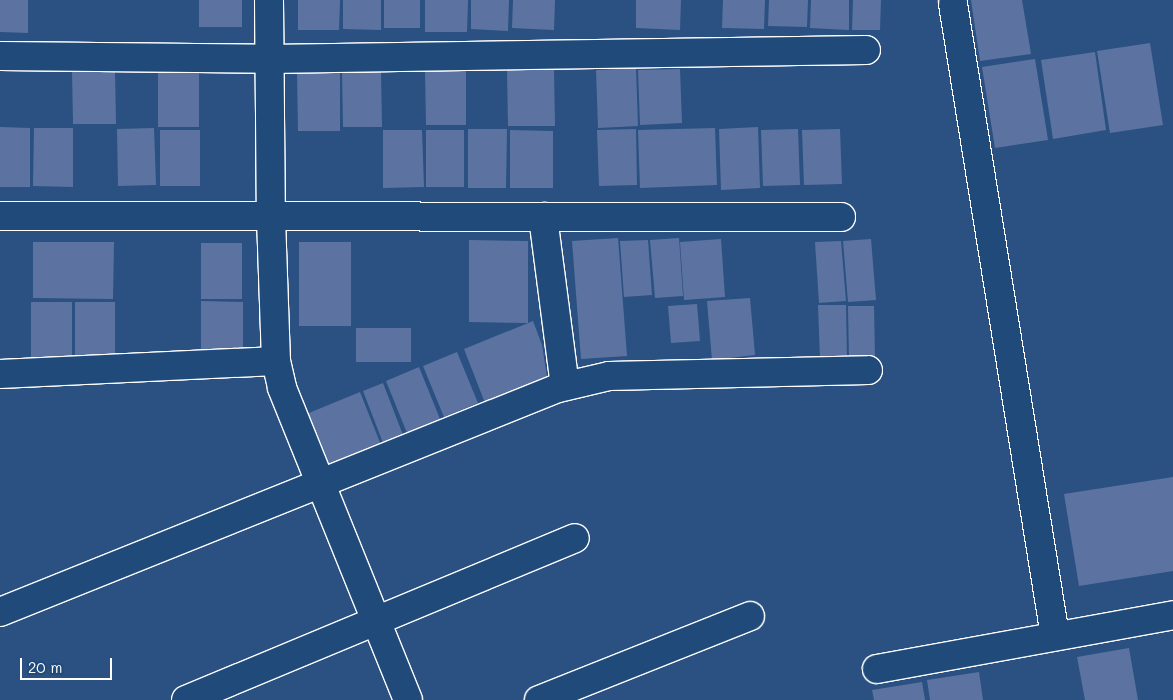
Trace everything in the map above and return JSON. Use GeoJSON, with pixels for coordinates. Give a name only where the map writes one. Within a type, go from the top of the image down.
{"type":"FeatureCollection","features":[{"type":"Feature","properties":{"kind":"street"},"geometry":{"type":"LineString","coordinates":[[269,0],[271,218],[276,362],[282,388],[378,621],[408,700]]}},
{"type":"Feature","properties":{"kind":"street"},"geometry":{"type":"LineString","coordinates":[[953,4],[1055,636]]}},
{"type":"Feature","properties":{"kind":"street"},"geometry":{"type":"LineString","coordinates":[[0,56],[269,59],[866,50]]}},
{"type":"Feature","properties":{"kind":"street"},"geometry":{"type":"LineString","coordinates":[[0,216],[271,218],[841,217]]}},
{"type":"Feature","properties":{"kind":"street"},"geometry":{"type":"LineString","coordinates":[[544,218],[565,386]]}},
{"type":"Feature","properties":{"kind":"street"},"geometry":{"type":"LineString","coordinates":[[0,374],[276,362]]}},
{"type":"Feature","properties":{"kind":"street"},"geometry":{"type":"LineString","coordinates":[[0,612],[565,386],[610,376],[868,370]]}},
{"type":"Feature","properties":{"kind":"street"},"geometry":{"type":"LineString","coordinates":[[186,700],[575,538]]}},
{"type":"Feature","properties":{"kind":"street"},"geometry":{"type":"LineString","coordinates":[[877,669],[1173,615]]}},
{"type":"Feature","properties":{"kind":"street"},"geometry":{"type":"LineString","coordinates":[[539,700],[750,616]]}},
{"type":"Feature","properties":{"kind":"building"},"geometry":{"type":"Polygon","coordinates":[[[0,0],[28,0],[28,33],[0,32],[0,0]]]}},
{"type":"Feature","properties":{"kind":"building"},"geometry":{"type":"Polygon","coordinates":[[[199,0],[242,0],[242,27],[199,27],[199,0]]]}},
{"type":"Feature","properties":{"kind":"building"},"geometry":{"type":"Polygon","coordinates":[[[298,0],[340,0],[339,30],[298,30],[298,0]]]}},
{"type":"Feature","properties":{"kind":"building"},"geometry":{"type":"Polygon","coordinates":[[[343,0],[381,0],[381,30],[343,29],[343,0]]]}},
{"type":"Feature","properties":{"kind":"building"},"geometry":{"type":"Polygon","coordinates":[[[384,0],[420,0],[420,28],[384,28],[384,0]]]}},
{"type":"Feature","properties":{"kind":"building"},"geometry":{"type":"Polygon","coordinates":[[[425,0],[468,0],[467,32],[425,32],[425,0]]]}},
{"type":"Feature","properties":{"kind":"building"},"geometry":{"type":"Polygon","coordinates":[[[471,0],[509,0],[508,31],[471,29],[471,0]]]}},
{"type":"Feature","properties":{"kind":"building"},"geometry":{"type":"Polygon","coordinates":[[[513,0],[555,0],[554,30],[512,28],[513,0]]]}},
{"type":"Feature","properties":{"kind":"building"},"geometry":{"type":"Polygon","coordinates":[[[636,0],[681,0],[680,30],[636,28],[636,0]]]}},
{"type":"Feature","properties":{"kind":"building"},"geometry":{"type":"Polygon","coordinates":[[[723,0],[765,0],[764,29],[722,28],[723,0]]]}},
{"type":"Feature","properties":{"kind":"building"},"geometry":{"type":"Polygon","coordinates":[[[769,0],[808,0],[807,27],[768,26],[769,0]]]}},
{"type":"Feature","properties":{"kind":"building"},"geometry":{"type":"Polygon","coordinates":[[[811,0],[849,0],[849,30],[810,28],[811,0]]]}},
{"type":"Feature","properties":{"kind":"building"},"geometry":{"type":"Polygon","coordinates":[[[853,0],[881,0],[880,30],[852,30],[853,0]]]}},
{"type":"Feature","properties":{"kind":"building"},"geometry":{"type":"Polygon","coordinates":[[[971,0],[1022,0],[1031,54],[980,61],[971,0]]]}},
{"type":"Feature","properties":{"kind":"building"},"geometry":{"type":"Polygon","coordinates":[[[1150,43],[1163,125],[1110,133],[1097,51],[1150,43]]]}},
{"type":"Feature","properties":{"kind":"building"},"geometry":{"type":"Polygon","coordinates":[[[1095,52],[1106,130],[1053,139],[1041,60],[1095,52]]]}},
{"type":"Feature","properties":{"kind":"building"},"geometry":{"type":"Polygon","coordinates":[[[1035,59],[1048,140],[995,148],[982,67],[1035,59]]]}},
{"type":"Feature","properties":{"kind":"building"},"geometry":{"type":"Polygon","coordinates":[[[636,68],[638,126],[598,128],[596,70],[636,68]]]}},
{"type":"Feature","properties":{"kind":"building"},"geometry":{"type":"Polygon","coordinates":[[[340,69],[340,131],[298,131],[297,70],[340,69]]]}},
{"type":"Feature","properties":{"kind":"building"},"geometry":{"type":"Polygon","coordinates":[[[507,69],[554,69],[555,126],[508,126],[507,69]]]}},
{"type":"Feature","properties":{"kind":"building"},"geometry":{"type":"Polygon","coordinates":[[[680,69],[682,123],[640,125],[638,70],[680,69]]]}},
{"type":"Feature","properties":{"kind":"building"},"geometry":{"type":"Polygon","coordinates":[[[72,70],[115,70],[116,124],[73,124],[72,70]]]}},
{"type":"Feature","properties":{"kind":"building"},"geometry":{"type":"Polygon","coordinates":[[[158,70],[199,70],[199,127],[158,127],[158,70]]]}},
{"type":"Feature","properties":{"kind":"building"},"geometry":{"type":"Polygon","coordinates":[[[425,70],[466,70],[466,125],[426,125],[425,70]]]}},
{"type":"Feature","properties":{"kind":"building"},"geometry":{"type":"Polygon","coordinates":[[[342,71],[381,71],[382,127],[343,127],[342,71]]]}},
{"type":"Feature","properties":{"kind":"building"},"geometry":{"type":"Polygon","coordinates":[[[0,127],[30,128],[30,187],[0,187],[0,127]]]}},
{"type":"Feature","properties":{"kind":"building"},"geometry":{"type":"Polygon","coordinates":[[[758,127],[760,188],[721,190],[719,129],[758,127]]]}},
{"type":"Feature","properties":{"kind":"building"},"geometry":{"type":"Polygon","coordinates":[[[34,128],[73,128],[73,187],[33,186],[34,128]]]}},
{"type":"Feature","properties":{"kind":"building"},"geometry":{"type":"Polygon","coordinates":[[[154,128],[156,185],[118,186],[117,129],[154,128]]]}},
{"type":"Feature","properties":{"kind":"building"},"geometry":{"type":"Polygon","coordinates":[[[715,128],[717,185],[640,188],[638,130],[715,128]]]}},
{"type":"Feature","properties":{"kind":"building"},"geometry":{"type":"Polygon","coordinates":[[[468,129],[507,129],[506,188],[468,188],[468,129]]]}},
{"type":"Feature","properties":{"kind":"building"},"geometry":{"type":"Polygon","coordinates":[[[636,129],[637,185],[599,186],[597,130],[636,129]]]}},
{"type":"Feature","properties":{"kind":"building"},"geometry":{"type":"Polygon","coordinates":[[[798,129],[800,185],[763,186],[761,130],[798,129]]]}},
{"type":"Feature","properties":{"kind":"building"},"geometry":{"type":"Polygon","coordinates":[[[840,129],[842,184],[804,185],[802,130],[840,129]]]}},
{"type":"Feature","properties":{"kind":"building"},"geometry":{"type":"Polygon","coordinates":[[[160,130],[200,130],[200,186],[160,186],[160,130]]]}},
{"type":"Feature","properties":{"kind":"building"},"geometry":{"type":"Polygon","coordinates":[[[383,130],[422,130],[424,187],[383,188],[383,130]]]}},
{"type":"Feature","properties":{"kind":"building"},"geometry":{"type":"Polygon","coordinates":[[[426,130],[464,130],[464,187],[426,187],[426,130]]]}},
{"type":"Feature","properties":{"kind":"building"},"geometry":{"type":"Polygon","coordinates":[[[510,130],[553,131],[553,188],[510,188],[510,130]]]}},
{"type":"Feature","properties":{"kind":"building"},"geometry":{"type":"Polygon","coordinates":[[[618,238],[627,356],[581,359],[572,241],[618,238]]]}},
{"type":"Feature","properties":{"kind":"building"},"geometry":{"type":"Polygon","coordinates":[[[679,238],[683,296],[655,298],[650,240],[679,238]]]}},
{"type":"Feature","properties":{"kind":"building"},"geometry":{"type":"Polygon","coordinates":[[[721,239],[725,297],[684,300],[680,242],[721,239]]]}},
{"type":"Feature","properties":{"kind":"building"},"geometry":{"type":"Polygon","coordinates":[[[871,239],[876,300],[848,302],[843,241],[871,239]]]}},
{"type":"Feature","properties":{"kind":"building"},"geometry":{"type":"Polygon","coordinates":[[[469,240],[528,241],[528,323],[469,322],[469,240]]]}},
{"type":"Feature","properties":{"kind":"building"},"geometry":{"type":"Polygon","coordinates":[[[648,240],[652,295],[624,297],[620,241],[648,240]]]}},
{"type":"Feature","properties":{"kind":"building"},"geometry":{"type":"Polygon","coordinates":[[[841,241],[846,301],[819,303],[815,242],[841,241]]]}},
{"type":"Feature","properties":{"kind":"building"},"geometry":{"type":"Polygon","coordinates":[[[33,242],[114,242],[113,299],[33,298],[33,242]]]}},
{"type":"Feature","properties":{"kind":"building"},"geometry":{"type":"Polygon","coordinates":[[[299,242],[351,242],[351,326],[299,326],[299,242]]]}},
{"type":"Feature","properties":{"kind":"building"},"geometry":{"type":"Polygon","coordinates":[[[201,243],[242,243],[242,299],[201,299],[201,243]]]}},
{"type":"Feature","properties":{"kind":"building"},"geometry":{"type":"Polygon","coordinates":[[[750,298],[755,355],[712,360],[707,301],[750,298]]]}},
{"type":"Feature","properties":{"kind":"building"},"geometry":{"type":"Polygon","coordinates":[[[201,301],[243,302],[243,356],[201,356],[201,301]]]}},
{"type":"Feature","properties":{"kind":"building"},"geometry":{"type":"Polygon","coordinates":[[[31,302],[72,302],[72,357],[31,358],[31,302]]]}},
{"type":"Feature","properties":{"kind":"building"},"geometry":{"type":"Polygon","coordinates":[[[75,302],[115,302],[115,357],[75,356],[75,302]]]}},
{"type":"Feature","properties":{"kind":"building"},"geometry":{"type":"Polygon","coordinates":[[[697,304],[700,341],[671,343],[668,306],[697,304]]]}},
{"type":"Feature","properties":{"kind":"building"},"geometry":{"type":"Polygon","coordinates":[[[818,305],[846,305],[847,360],[820,360],[818,305]]]}},
{"type":"Feature","properties":{"kind":"building"},"geometry":{"type":"Polygon","coordinates":[[[848,306],[874,306],[875,359],[849,360],[848,306]]]}},
{"type":"Feature","properties":{"kind":"building"},"geometry":{"type":"Polygon","coordinates":[[[533,321],[542,345],[547,377],[485,403],[464,349],[533,321]]]}},
{"type":"Feature","properties":{"kind":"building"},"geometry":{"type":"Polygon","coordinates":[[[356,328],[411,328],[411,362],[356,362],[356,328]]]}},
{"type":"Feature","properties":{"kind":"building"},"geometry":{"type":"Polygon","coordinates":[[[457,352],[478,403],[444,417],[423,366],[457,352]]]}},
{"type":"Feature","properties":{"kind":"building"},"geometry":{"type":"Polygon","coordinates":[[[419,367],[440,419],[407,433],[386,381],[419,367]]]}},
{"type":"Feature","properties":{"kind":"building"},"geometry":{"type":"Polygon","coordinates":[[[383,383],[403,435],[383,443],[363,391],[383,383]]]}},
{"type":"Feature","properties":{"kind":"building"},"geometry":{"type":"Polygon","coordinates":[[[360,392],[381,445],[324,467],[304,415],[360,392]]]}},
{"type":"Feature","properties":{"kind":"building"},"geometry":{"type":"Polygon","coordinates":[[[1173,477],[1173,571],[1079,586],[1064,494],[1173,477]]]}},
{"type":"Feature","properties":{"kind":"building"},"geometry":{"type":"Polygon","coordinates":[[[1129,648],[1138,700],[1085,700],[1077,657],[1129,648]]]}},
{"type":"Feature","properties":{"kind":"building"},"geometry":{"type":"Polygon","coordinates":[[[979,672],[983,700],[930,700],[927,680],[979,672]]]}},
{"type":"Feature","properties":{"kind":"building"},"geometry":{"type":"Polygon","coordinates":[[[922,682],[925,700],[874,700],[872,690],[922,682]]]}}]}
